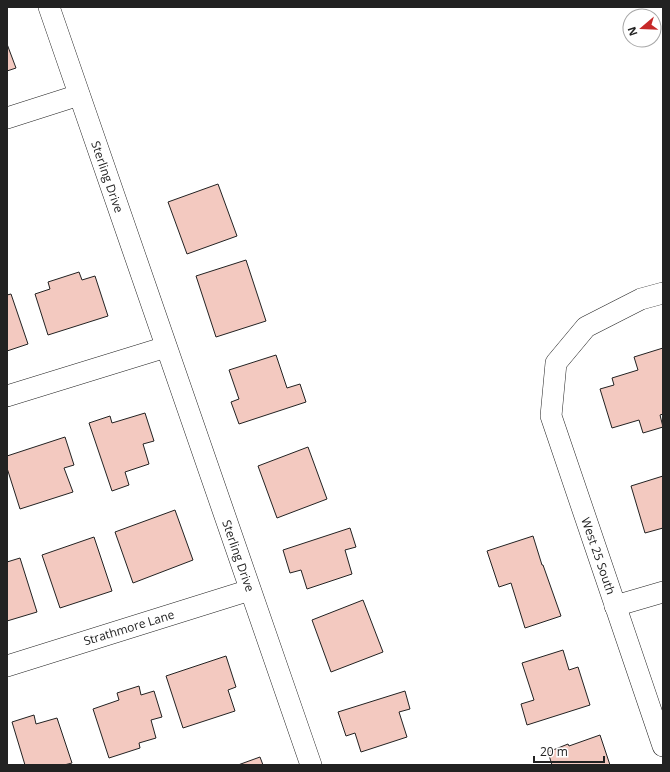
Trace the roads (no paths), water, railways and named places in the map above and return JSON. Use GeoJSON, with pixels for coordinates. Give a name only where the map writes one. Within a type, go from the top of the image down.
{"type":"FeatureCollection","features":[{"type":"Feature","properties":{"kind":"street","name":"Sterling Drive"},"geometry":{"type":"LineString","coordinates":[[49,7],[311,765]]}},
{"type":"Feature","properties":{"kind":"street"},"geometry":{"type":"LineString","coordinates":[[7,118],[79,95]]}},
{"type":"Feature","properties":{"kind":"street","name":"West 25 South"},"geometry":{"type":"LineString","coordinates":[[663,293],[641,299],[586,327],[556,363],[551,416],[663,746]]}},
{"type":"Feature","properties":{"kind":"street"},"geometry":{"type":"LineString","coordinates":[[7,396],[166,347]]}},
{"type":"Feature","properties":{"kind":"street","name":"Strathmore Lane"},"geometry":{"type":"LineString","coordinates":[[7,666],[250,590]]}},
{"type":"Feature","properties":{"kind":"street"},"geometry":{"type":"LineString","coordinates":[[615,606],[663,592]]}}]}
